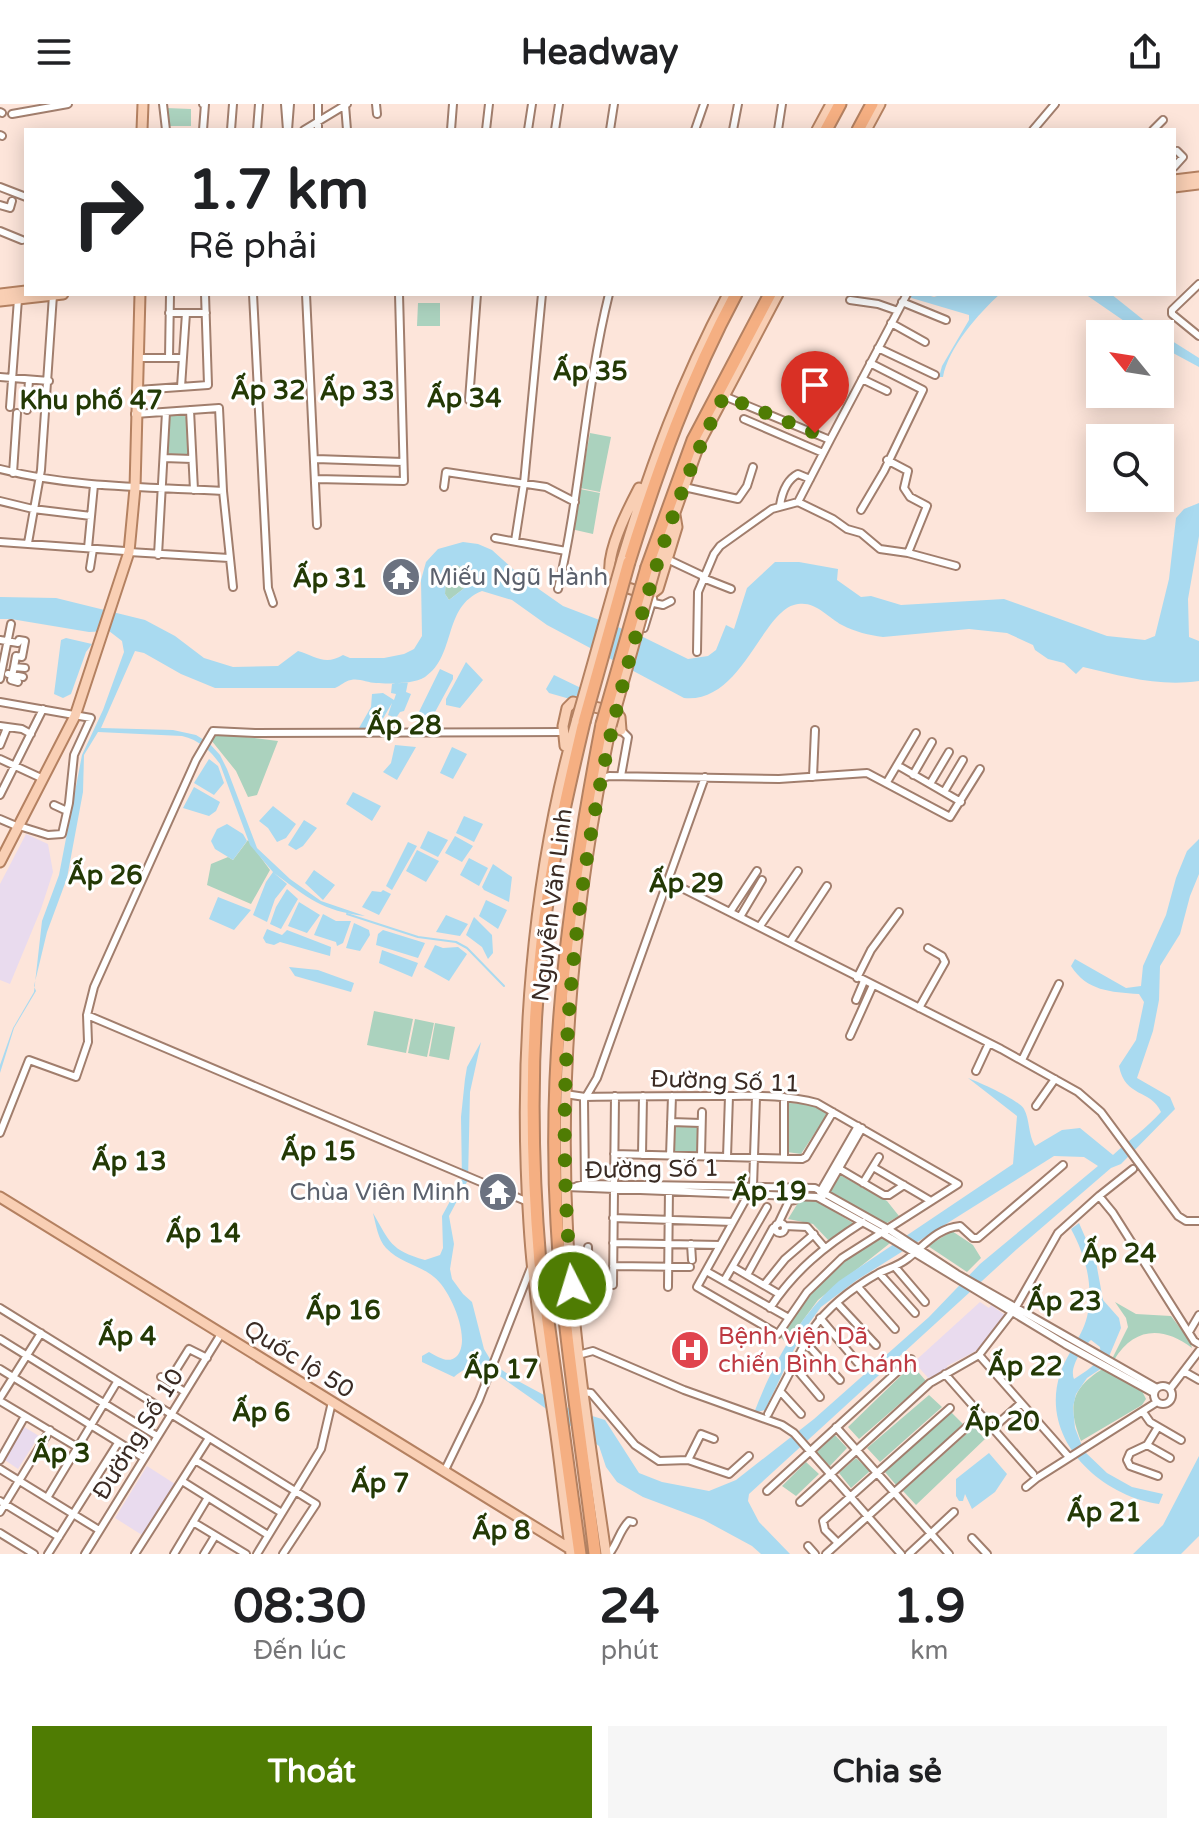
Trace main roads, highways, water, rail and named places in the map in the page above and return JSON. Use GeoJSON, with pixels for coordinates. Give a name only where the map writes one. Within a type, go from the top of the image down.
{"type":"FeatureCollection","features":[{"type":"Feature","properties":{"kind":"highway"},"geometry":{"type":"LineString","coordinates":[[827,128],[840,104]]}},
{"type":"Feature","properties":{"kind":"highway"},"geometry":{"type":"LineString","coordinates":[[864,128],[872,104]]}},
{"type":"Feature","properties":{"kind":"highway","name":"Nguyễn Văn Linh"},"geometry":{"type":"LineString","coordinates":[[575,1553],[553,1390],[532,1188],[534,1050],[542,943],[580,720],[626,561],[674,425],[735,296]]}},
{"type":"Feature","properties":{"kind":"highway","name":"Nguyễn Văn Linh"},"geometry":{"type":"LineString","coordinates":[[595,1554],[586,1443],[562,1281],[565,1187],[556,1092],[562,981],[573,884],[651,568],[689,449],[746,346],[769,296]]}},
{"type":"Feature","properties":{"kind":"main road"},"geometry":{"type":"LineString","coordinates":[[144,104],[144,128]]}},
{"type":"Feature","properties":{"kind":"main road"},"geometry":{"type":"LineString","coordinates":[[818,128],[831,104]]}},
{"type":"Feature","properties":{"kind":"main road"},"geometry":{"type":"LineString","coordinates":[[864,128],[880,104]]}},
{"type":"Feature","properties":{"kind":"main road"},"geometry":{"type":"LineString","coordinates":[[1176,180],[1199,177]]}},
{"type":"Feature","properties":{"kind":"main road"},"geometry":{"type":"LineString","coordinates":[[1176,187],[1199,184]]}},
{"type":"Feature","properties":{"kind":"main road"},"geometry":{"type":"LineString","coordinates":[[0,294],[24,291]]}},
{"type":"Feature","properties":{"kind":"main road"},"geometry":{"type":"LineString","coordinates":[[0,301],[48,296]]}},
{"type":"Feature","properties":{"kind":"main road"},"geometry":{"type":"LineString","coordinates":[[0,853],[73,715],[127,552],[138,296]]}},
{"type":"Feature","properties":{"kind":"main road","name":"Nguyễn Văn Linh"},"geometry":{"type":"LineString","coordinates":[[626,561],[647,475],[691,367],[727,296]]}},
{"type":"Feature","properties":{"kind":"main road","name":"Nguyễn Văn Linh"},"geometry":{"type":"LineString","coordinates":[[651,568],[700,442],[746,346],[777,296]]}},
{"type":"Feature","properties":{"kind":"main road"},"geometry":{"type":"LineString","coordinates":[[135,414],[137,358]]}},
{"type":"Feature","properties":{"kind":"main road"},"geometry":{"type":"LineString","coordinates":[[647,475],[628,511],[609,569],[612,577],[652,598],[677,527],[674,513]]}},
{"type":"Feature","properties":{"kind":"main road"},"geometry":{"type":"LineString","coordinates":[[563,771],[560,768],[566,738],[562,732],[567,708],[576,701],[616,712],[620,717],[611,727]]}},
{"type":"Feature","properties":{"kind":"main road"},"geometry":{"type":"LineString","coordinates":[[0,862],[39,777],[73,715]]}},
{"type":"Feature","properties":{"kind":"main road","name":"Nguyễn Văn Linh"},"geometry":{"type":"LineString","coordinates":[[553,1390],[532,1265],[528,1202],[532,1188],[527,1047],[535,938],[563,771],[580,720]]}},
{"type":"Feature","properties":{"kind":"main road","name":"Nguyễn Văn Linh"},"geometry":{"type":"LineString","coordinates":[[580,1405],[582,1392],[565,1187],[565,1094],[571,979],[581,889],[611,727]]}},
{"type":"Feature","properties":{"kind":"main road"},"geometry":{"type":"LineString","coordinates":[[532,1188],[565,1187]]}},
{"type":"Feature","properties":{"kind":"main road","name":"Quốc lộ 50"},"geometry":{"type":"LineString","coordinates":[[0,1197],[575,1553]]}},
{"type":"Feature","properties":{"kind":"main road","name":"Nguyễn Văn Linh"},"geometry":{"type":"LineString","coordinates":[[586,1443],[607,1554]]}},
{"type":"Feature","properties":{"kind":"water"},"geometry":{"type":"Polygon","coordinates":[[[905,296],[998,296],[966,332],[951,354],[943,377],[939,377],[942,366],[969,320],[969,315],[905,296]]]}},
{"type":"Feature","properties":{"kind":"water"},"geometry":{"type":"Polygon","coordinates":[[[1088,296],[1114,296],[1144,320],[1123,320],[1088,296]]]}},
{"type":"Feature","properties":{"kind":"water"},"geometry":{"type":"Polygon","coordinates":[[[1174,342],[1199,358],[1199,367],[1174,354],[1174,342]]]}},
{"type":"Feature","properties":{"kind":"water"},"geometry":{"type":"Polygon","coordinates":[[[1199,503],[1199,536],[1188,599],[1189,637],[1199,641],[1199,681],[1155,682],[1083,667],[1076,674],[1064,663],[1048,659],[1033,645],[1007,633],[969,629],[883,637],[857,631],[816,607],[798,604],[785,609],[773,621],[737,672],[722,686],[704,696],[684,698],[547,625],[512,600],[482,591],[469,598],[461,608],[435,668],[425,677],[408,682],[354,680],[335,688],[215,688],[135,651],[101,728],[173,730],[196,735],[209,743],[227,769],[257,848],[290,879],[321,901],[365,916],[326,907],[274,873],[287,884],[275,899],[267,922],[253,915],[273,872],[250,845],[216,759],[199,743],[182,736],[98,732],[84,755],[83,792],[67,878],[47,932],[35,981],[42,921],[59,875],[82,755],[103,710],[124,652],[122,641],[109,631],[89,632],[0,619],[0,597],[56,598],[145,620],[175,636],[204,658],[233,667],[278,666],[298,651],[325,660],[343,655],[350,658],[384,658],[414,649],[422,636],[421,580],[426,562],[438,549],[463,542],[492,550],[523,578],[563,606],[641,636],[688,659],[708,656],[716,650],[726,625],[734,629],[747,588],[775,562],[799,562],[838,569],[837,580],[861,597],[871,596],[901,605],[1004,599],[1107,636],[1145,640],[1155,636],[1169,579],[1176,518],[1184,509],[1199,503]],[[456,565],[446,574],[445,594],[449,600],[476,579],[473,571],[456,565]]]}},
{"type":"Feature","properties":{"kind":"water"},"geometry":{"type":"Polygon","coordinates":[[[66,638],[92,644],[86,652],[71,694],[63,698],[54,694],[61,640],[66,638]]]}},
{"type":"Feature","properties":{"kind":"water"},"geometry":{"type":"Polygon","coordinates":[[[466,662],[483,680],[460,708],[446,705],[446,699],[466,662]]]}},
{"type":"Feature","properties":{"kind":"water"},"geometry":{"type":"Polygon","coordinates":[[[440,669],[453,675],[453,679],[428,725],[415,720],[440,669]]]}},
{"type":"Feature","properties":{"kind":"water"},"geometry":{"type":"Polygon","coordinates":[[[554,675],[581,688],[578,695],[570,699],[549,693],[546,689],[554,675]]]}},
{"type":"Feature","properties":{"kind":"water"},"geometry":{"type":"Polygon","coordinates":[[[408,682],[406,692],[411,694],[404,711],[396,718],[388,715],[392,703],[377,729],[359,728],[371,707],[372,694],[383,693],[394,700],[396,694],[391,693],[392,684],[408,682]]]}},
{"type":"Feature","properties":{"kind":"water"},"geometry":{"type":"Polygon","coordinates":[[[395,745],[416,747],[397,780],[383,772],[391,763],[395,745]]]}},
{"type":"Feature","properties":{"kind":"water"},"geometry":{"type":"Polygon","coordinates":[[[452,747],[467,754],[453,779],[440,773],[452,747]]]}},
{"type":"Feature","properties":{"kind":"water"},"geometry":{"type":"Polygon","coordinates":[[[209,759],[218,766],[224,783],[214,795],[194,783],[209,759]]]}},
{"type":"Feature","properties":{"kind":"water"},"geometry":{"type":"Polygon","coordinates":[[[194,787],[220,802],[216,811],[209,816],[183,808],[194,787]]]}},
{"type":"Feature","properties":{"kind":"water"},"geometry":{"type":"Polygon","coordinates":[[[353,792],[381,806],[372,821],[346,804],[353,792]]]}},
{"type":"Feature","properties":{"kind":"water"},"geometry":{"type":"Polygon","coordinates":[[[273,806],[296,824],[286,838],[277,842],[259,821],[273,806]]]}},
{"type":"Feature","properties":{"kind":"water"},"geometry":{"type":"Polygon","coordinates":[[[464,816],[483,824],[474,842],[456,833],[464,816]]]}},
{"type":"Feature","properties":{"kind":"water"},"geometry":{"type":"Polygon","coordinates":[[[304,820],[317,828],[296,850],[288,845],[304,820]]]}},
{"type":"Feature","properties":{"kind":"water"},"geometry":{"type":"Polygon","coordinates":[[[227,824],[243,834],[247,841],[233,860],[215,849],[211,841],[217,829],[227,824]]]}},
{"type":"Feature","properties":{"kind":"water"},"geometry":{"type":"Polygon","coordinates":[[[428,831],[448,840],[438,857],[420,848],[428,831]]]}},
{"type":"Feature","properties":{"kind":"water"},"geometry":{"type":"Polygon","coordinates":[[[455,836],[473,846],[462,862],[445,853],[455,836]]]}},
{"type":"Feature","properties":{"kind":"water"},"geometry":{"type":"Polygon","coordinates":[[[1199,839],[1199,874],[1180,934],[1160,966],[1159,1000],[1153,1031],[1137,1078],[1170,1097],[1175,1109],[1121,1164],[1111,1168],[1017,1249],[749,1494],[748,1501],[759,1522],[790,1554],[761,1554],[704,1520],[643,1497],[617,1482],[606,1467],[599,1446],[491,1370],[471,1368],[454,1377],[422,1362],[422,1356],[429,1352],[446,1360],[454,1359],[461,1348],[461,1327],[440,1283],[386,1248],[373,1213],[392,1244],[404,1253],[425,1260],[440,1255],[443,1248],[442,1216],[462,1179],[461,1117],[467,1067],[481,1042],[470,1092],[468,1180],[449,1216],[454,1244],[450,1269],[452,1279],[472,1302],[484,1349],[493,1364],[518,1381],[570,1409],[605,1420],[639,1473],[662,1482],[709,1491],[736,1480],[814,1419],[929,1317],[980,1264],[1098,1166],[1084,1157],[1054,1156],[857,1280],[821,1307],[802,1333],[765,1410],[754,1413],[789,1341],[812,1309],[839,1281],[1013,1164],[1017,1116],[968,1078],[1021,1105],[1035,1146],[1062,1130],[1080,1128],[1113,1155],[1161,1112],[1151,1100],[1132,1089],[1119,1066],[1136,1040],[1144,1002],[1139,994],[1100,989],[1084,981],[1071,966],[1075,959],[1126,988],[1141,986],[1143,966],[1166,915],[1176,878],[1187,851],[1199,839]]]}},
{"type":"Feature","properties":{"kind":"water"},"geometry":{"type":"Polygon","coordinates":[[[408,842],[417,846],[392,890],[386,886],[408,842]]]}},
{"type":"Feature","properties":{"kind":"water"},"geometry":{"type":"Polygon","coordinates":[[[417,850],[439,861],[426,882],[406,871],[417,850]]]}},
{"type":"Feature","properties":{"kind":"water"},"geometry":{"type":"Polygon","coordinates":[[[469,858],[488,868],[479,886],[460,875],[469,858]]]}},
{"type":"Feature","properties":{"kind":"water"},"geometry":{"type":"Polygon","coordinates":[[[493,864],[512,877],[509,902],[482,887],[493,864]]]}},
{"type":"Feature","properties":{"kind":"water"},"geometry":{"type":"Polygon","coordinates":[[[314,870],[335,885],[323,900],[305,883],[314,870]]]}},
{"type":"Feature","properties":{"kind":"water"},"geometry":{"type":"Polygon","coordinates":[[[287,889],[298,899],[281,929],[270,924],[287,889]]]}},
{"type":"Feature","properties":{"kind":"water"},"geometry":{"type":"Polygon","coordinates":[[[383,890],[391,894],[379,915],[362,907],[372,891],[383,890]]]}},
{"type":"Feature","properties":{"kind":"water"},"geometry":{"type":"Polygon","coordinates":[[[218,897],[251,910],[234,930],[209,919],[218,897]]]}},
{"type":"Feature","properties":{"kind":"water"},"geometry":{"type":"Polygon","coordinates":[[[486,900],[507,910],[498,929],[479,916],[486,900]]]}},
{"type":"Feature","properties":{"kind":"water"},"geometry":{"type":"Polygon","coordinates":[[[299,902],[320,915],[307,933],[288,926],[299,902]]]}},
{"type":"Feature","properties":{"kind":"water"},"geometry":{"type":"Polygon","coordinates":[[[323,914],[336,921],[351,921],[343,943],[337,946],[336,942],[314,935],[323,914]]]}},
{"type":"Feature","properties":{"kind":"water"},"geometry":{"type":"Polygon","coordinates":[[[446,915],[468,924],[460,936],[436,932],[446,915]]]}},
{"type":"Feature","properties":{"kind":"water"},"geometry":{"type":"Polygon","coordinates":[[[474,917],[492,935],[493,953],[488,959],[482,947],[466,935],[474,917]]]}},
{"type":"Feature","properties":{"kind":"water"},"geometry":{"type":"Polygon","coordinates":[[[354,923],[369,930],[370,935],[360,951],[346,948],[354,923]]]}},
{"type":"Feature","properties":{"kind":"water"},"geometry":{"type":"Polygon","coordinates":[[[267,929],[282,935],[287,930],[331,947],[330,956],[280,942],[274,945],[266,943],[263,938],[267,929]]]}},
{"type":"Feature","properties":{"kind":"water"},"geometry":{"type":"Polygon","coordinates":[[[383,930],[425,943],[418,958],[376,945],[378,934],[383,930]]]}},
{"type":"Feature","properties":{"kind":"water"},"geometry":{"type":"Polygon","coordinates":[[[435,945],[458,947],[467,954],[449,981],[424,967],[435,945]]]}},
{"type":"Feature","properties":{"kind":"water"},"geometry":{"type":"Polygon","coordinates":[[[382,950],[418,963],[412,977],[379,963],[382,950]]]}},
{"type":"Feature","properties":{"kind":"water"},"geometry":{"type":"Polygon","coordinates":[[[289,967],[318,970],[354,983],[351,992],[295,976],[289,967]]]}},
{"type":"Feature","properties":{"kind":"water"},"geometry":{"type":"Polygon","coordinates":[[[35,987],[36,991],[14,1028],[0,1073],[13,1028],[35,987]]]}},
{"type":"Feature","properties":{"kind":"water"},"geometry":{"type":"Polygon","coordinates":[[[1079,1223],[1096,1262],[1103,1300],[1119,1318],[1121,1328],[1105,1366],[1087,1378],[1076,1394],[1073,1407],[1075,1428],[1084,1451],[1107,1473],[1132,1487],[1163,1494],[1159,1504],[1137,1499],[1096,1476],[1067,1442],[1058,1421],[1056,1398],[1060,1374],[1083,1329],[1089,1301],[1087,1269],[1071,1229],[1079,1223]],[[1091,1340],[1084,1348],[1075,1364],[1074,1379],[1096,1362],[1100,1347],[1091,1340]]]}},
{"type":"Feature","properties":{"kind":"water"},"geometry":{"type":"Polygon","coordinates":[[[989,1453],[1007,1474],[995,1492],[972,1509],[965,1494],[963,1501],[956,1496],[956,1479],[989,1453]]]}},
{"type":"Feature","properties":{"kind":"water"},"geometry":{"type":"Polygon","coordinates":[[[1199,1456],[1199,1536],[1181,1554],[1133,1554],[1163,1525],[1199,1456]]]}},
{"type":"Feature","properties":{"kind":"waterway"},"geometry":{"type":"LineString","coordinates":[[347,914],[418,937],[456,942],[467,948],[504,986]]}},
{"type":"Feature","properties":{"kind":"place","name":"Miếu Ngũ Hành"},"geometry":{"type":"Point","coordinates":[401,577]}},
{"type":"Feature","properties":{"kind":"place","name":"Chùa Viên Minh"},"geometry":{"type":"Point","coordinates":[498,1192]}},
{"type":"Feature","properties":{"kind":"place","name":"Bệnh viện Dã chiến Bình Chánh"},"geometry":{"type":"Point","coordinates":[690,1350]}},
{"type":"Feature","properties":{"kind":"district","name":"Ấp 35"},"geometry":{"type":"Point","coordinates":[590,371]}},
{"type":"Feature","properties":{"kind":"district","name":"Ấp 32"},"geometry":{"type":"Point","coordinates":[268,390]}},
{"type":"Feature","properties":{"kind":"district","name":"Ấp 33"},"geometry":{"type":"Point","coordinates":[357,391]}},
{"type":"Feature","properties":{"kind":"district","name":"Ấp 34"},"geometry":{"type":"Point","coordinates":[464,398]}},
{"type":"Feature","properties":{"kind":"district","name":"Khu phố 47"},"geometry":{"type":"Point","coordinates":[91,400]}},
{"type":"Feature","properties":{"kind":"district","name":"Ấp 31"},"geometry":{"type":"Point","coordinates":[330,578]}},
{"type":"Feature","properties":{"kind":"district","name":"Ấp 28"},"geometry":{"type":"Point","coordinates":[404,725]}},
{"type":"Feature","properties":{"kind":"district","name":"Ấp 26"},"geometry":{"type":"Point","coordinates":[105,875]}},
{"type":"Feature","properties":{"kind":"district","name":"Ấp 29"},"geometry":{"type":"Point","coordinates":[686,883]}},
{"type":"Feature","properties":{"kind":"district","name":"Ấp 15"},"geometry":{"type":"Point","coordinates":[318,1151]}},
{"type":"Feature","properties":{"kind":"district","name":"Ấp 13"},"geometry":{"type":"Point","coordinates":[129,1161]}},
{"type":"Feature","properties":{"kind":"district","name":"Ấp 19"},"geometry":{"type":"Point","coordinates":[769,1191]}},
{"type":"Feature","properties":{"kind":"district","name":"Ấp 14"},"geometry":{"type":"Point","coordinates":[203,1233]}},
{"type":"Feature","properties":{"kind":"district","name":"Ấp 24"},"geometry":{"type":"Point","coordinates":[1119,1253]}},
{"type":"Feature","properties":{"kind":"district","name":"Ấp 23"},"geometry":{"type":"Point","coordinates":[1064,1301]}},
{"type":"Feature","properties":{"kind":"district","name":"Ấp 16"},"geometry":{"type":"Point","coordinates":[343,1310]}},
{"type":"Feature","properties":{"kind":"district","name":"Ấp 4"},"geometry":{"type":"Point","coordinates":[127,1336]}},
{"type":"Feature","properties":{"kind":"district","name":"Ấp 22"},"geometry":{"type":"Point","coordinates":[1025,1366]}},
{"type":"Feature","properties":{"kind":"district","name":"Ấp 17"},"geometry":{"type":"Point","coordinates":[501,1369]}},
{"type":"Feature","properties":{"kind":"district","name":"Ấp 6"},"geometry":{"type":"Point","coordinates":[261,1412]}},
{"type":"Feature","properties":{"kind":"district","name":"Ấp 20"},"geometry":{"type":"Point","coordinates":[1002,1421]}},
{"type":"Feature","properties":{"kind":"district","name":"Ấp 3"},"geometry":{"type":"Point","coordinates":[61,1453]}},
{"type":"Feature","properties":{"kind":"district","name":"Ấp 7"},"geometry":{"type":"Point","coordinates":[380,1483]}},
{"type":"Feature","properties":{"kind":"district","name":"Ấp 21"},"geometry":{"type":"Point","coordinates":[1104,1512]}},
{"type":"Feature","properties":{"kind":"district","name":"Ấp 8"},"geometry":{"type":"Point","coordinates":[501,1530]}}]}
